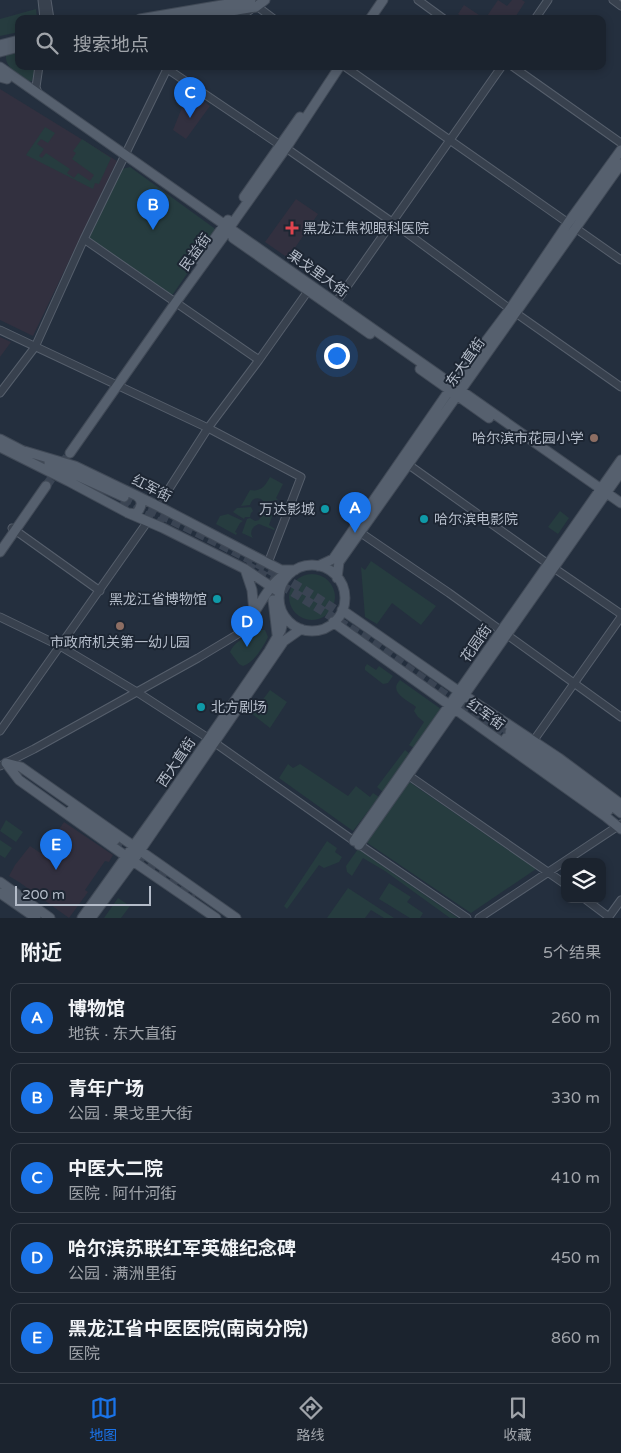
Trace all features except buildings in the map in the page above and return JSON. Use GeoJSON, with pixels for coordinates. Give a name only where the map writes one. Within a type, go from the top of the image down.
{"type":"FeatureCollection","features":[{"type":"Feature","properties":{"kind":"main road"},"geometry":{"type":"LineString","coordinates":[[167,15],[265,0]]}},
{"type":"Feature","properties":{"kind":"main road"},"geometry":{"type":"LineString","coordinates":[[373,15],[383,0]]}},
{"type":"Feature","properties":{"kind":"main road"},"geometry":{"type":"LineString","coordinates":[[380,15],[390,0]]}},
{"type":"Feature","properties":{"kind":"main road"},"geometry":{"type":"LineString","coordinates":[[198,15],[253,2]]}},
{"type":"Feature","properties":{"kind":"main road"},"geometry":{"type":"LineString","coordinates":[[2,50],[15,42]]}},
{"type":"Feature","properties":{"kind":"main road"},"geometry":{"type":"LineString","coordinates":[[2,50],[15,48]]}},
{"type":"Feature","properties":{"kind":"main road","name":"果戈里大街"},"geometry":{"type":"LineString","coordinates":[[0,67],[308,291],[334,305]]}},
{"type":"Feature","properties":{"kind":"main road","name":"民益街"},"geometry":{"type":"LineString","coordinates":[[283,147],[333,70]]}},
{"type":"Feature","properties":{"kind":"main road","name":"民益街"},"geometry":{"type":"LineString","coordinates":[[68,452],[337,70]]}},
{"type":"Feature","properties":{"kind":"main road","name":"果戈里大街"},"geometry":{"type":"LineString","coordinates":[[2,77],[124,156]]}},
{"type":"Feature","properties":{"kind":"main road","name":"东大直街"},"geometry":{"type":"LineString","coordinates":[[318,566],[333,558],[455,391],[513,311],[621,150]]}},
{"type":"Feature","properties":{"kind":"main road","name":"东大直街"},"geometry":{"type":"LineString","coordinates":[[572,225],[621,164]]}},
{"type":"Feature","properties":{"kind":"main road","name":"果戈里大街"},"geometry":{"type":"LineString","coordinates":[[225,229],[602,493],[621,503]]}},
{"type":"Feature","properties":{"kind":"main road","name":"东大直街"},"geometry":{"type":"LineString","coordinates":[[337,578],[339,562],[409,465],[455,391]]}},
{"type":"Feature","properties":{"kind":"main road","name":"红军街"},"geometry":{"type":"LineString","coordinates":[[0,439],[20,454],[68,481],[128,513],[245,569],[275,590]]}},
{"type":"Feature","properties":{"kind":"main road","name":"红军街"},"geometry":{"type":"LineString","coordinates":[[0,447],[20,454],[122,500]]}},
{"type":"Feature","properties":{"kind":"main road","name":"红军街"},"geometry":{"type":"LineString","coordinates":[[20,454],[75,466],[158,506],[281,570],[294,570]]}},
{"type":"Feature","properties":{"kind":"main road","name":"花园街"},"geometry":{"type":"LineString","coordinates":[[356,843],[602,493],[621,460]]}},
{"type":"Feature","properties":{"kind":"main road","name":"花园街"},"geometry":{"type":"LineString","coordinates":[[602,493],[621,472]]}},
{"type":"Feature","properties":{"kind":"main road"},"geometry":{"type":"LineString","coordinates":[[0,552],[44,485]]}},
{"type":"Feature","properties":{"kind":"main road","name":"果戈里大街"},"geometry":{"type":"LineString","coordinates":[[602,493],[621,510]]}},
{"type":"Feature","properties":{"kind":"main road"},"geometry":{"type":"LineString","coordinates":[[128,513],[136,514],[140,507],[142,502],[137,496]]}},
{"type":"Feature","properties":{"kind":"main road"},"geometry":{"type":"LineString","coordinates":[[0,544],[14,529]]}},
{"type":"Feature","properties":{"kind":"main road"},"geometry":{"type":"LineString","coordinates":[[254,612],[294,570],[306,566],[318,566],[328,569],[337,578],[344,591],[342,610],[333,622],[318,630],[301,629],[284,616],[275,590]]}},
{"type":"Feature","properties":{"kind":"main road"},"geometry":{"type":"LineString","coordinates":[[245,569],[252,590],[254,612]]}},
{"type":"Feature","properties":{"kind":"main road"},"geometry":{"type":"LineString","coordinates":[[275,590],[274,608],[277,637]]}},
{"type":"Feature","properties":{"kind":"main road","name":"红军街"},"geometry":{"type":"LineString","coordinates":[[342,610],[461,693],[560,758],[621,804]]}},
{"type":"Feature","properties":{"kind":"main road","name":"西大直街"},"geometry":{"type":"LineString","coordinates":[[211,741],[277,637],[284,616]]}},
{"type":"Feature","properties":{"kind":"main road","name":"红军街"},"geometry":{"type":"LineString","coordinates":[[333,622],[620,825]]}},
{"type":"Feature","properties":{"kind":"main road","name":"西大直街"},"geometry":{"type":"LineString","coordinates":[[91,918],[172,792],[284,641],[301,629]]}},
{"type":"Feature","properties":{"kind":"main road","name":"红军街"},"geometry":{"type":"LineString","coordinates":[[620,825],[573,781],[564,770],[508,735],[573,781],[621,813]]}},
{"type":"Feature","properties":{"kind":"main road"},"geometry":{"type":"LineString","coordinates":[[560,758],[564,770]]}},
{"type":"Feature","properties":{"kind":"main road"},"geometry":{"type":"LineString","coordinates":[[2,763],[115,840]]}},
{"type":"Feature","properties":{"kind":"main road"},"geometry":{"type":"LineString","coordinates":[[2,763],[22,767],[236,918]]}},
{"type":"Feature","properties":{"kind":"main road"},"geometry":{"type":"LineString","coordinates":[[2,763],[20,780],[216,918]]}},
{"type":"Feature","properties":{"kind":"main road","name":"西大直街"},"geometry":{"type":"LineString","coordinates":[[82,918],[130,859]]}},
{"type":"Feature","properties":{"kind":"main road"},"geometry":{"type":"LineString","coordinates":[[0,882],[50,918]]}},
{"type":"Feature","properties":{"kind":"main road"},"geometry":{"type":"LineString","coordinates":[[0,886],[44,918]]}},
{"type":"Feature","properties":{"kind":"main road"},"geometry":{"type":"LineString","coordinates":[[0,893],[36,918]]}},
{"type":"Feature","properties":{"kind":"main road"},"geometry":{"type":"LineString","coordinates":[[197,900],[223,918]]}},
{"type":"Feature","properties":{"kind":"street"},"geometry":{"type":"LineString","coordinates":[[42,0],[44,15]]}},
{"type":"Feature","properties":{"kind":"street"},"geometry":{"type":"LineString","coordinates":[[47,0],[49,15]]}},
{"type":"Feature","properties":{"kind":"street"},"geometry":{"type":"LineString","coordinates":[[418,0],[439,15]]}},
{"type":"Feature","properties":{"kind":"street"},"geometry":{"type":"LineString","coordinates":[[538,15],[548,0]]}},
{"type":"Feature","properties":{"kind":"street"},"geometry":{"type":"LineString","coordinates":[[613,0],[621,6]]}},
{"type":"Feature","properties":{"kind":"street"},"geometry":{"type":"LineString","coordinates":[[242,15],[253,2],[269,15]]}},
{"type":"Feature","properties":{"kind":"street"},"geometry":{"type":"LineString","coordinates":[[38,70],[36,87],[38,93]]}},
{"type":"Feature","properties":{"kind":"street"},"geometry":{"type":"LineString","coordinates":[[0,393],[35,347],[84,239],[166,70]]}},
{"type":"Feature","properties":{"kind":"street"},"geometry":{"type":"LineString","coordinates":[[171,70],[392,222],[513,311],[621,386]]}},
{"type":"Feature","properties":{"kind":"street"},"geometry":{"type":"LineString","coordinates":[[350,70],[621,260]]}},
{"type":"Feature","properties":{"kind":"street"},"geometry":{"type":"LineString","coordinates":[[334,305],[499,70]]}},
{"type":"Feature","properties":{"kind":"street"},"geometry":{"type":"LineString","coordinates":[[518,70],[621,143]]}},
{"type":"Feature","properties":{"kind":"street"},"geometry":{"type":"LineString","coordinates":[[84,239],[259,360]]}},
{"type":"Feature","properties":{"kind":"street"},"geometry":{"type":"LineString","coordinates":[[158,506],[208,428],[308,291]]}},
{"type":"Feature","properties":{"kind":"street"},"geometry":{"type":"LineString","coordinates":[[0,330],[208,428],[300,477],[268,563]]}},
{"type":"Feature","properties":{"kind":"street"},"geometry":{"type":"LineString","coordinates":[[409,465],[621,616],[534,740]]}},
{"type":"Feature","properties":{"kind":"street"},"geometry":{"type":"LineString","coordinates":[[0,730],[148,522]]}},
{"type":"Feature","properties":{"kind":"street"},"geometry":{"type":"LineString","coordinates":[[14,529],[100,591]]}},
{"type":"Feature","properties":{"kind":"street"},"geometry":{"type":"LineString","coordinates":[[361,533],[449,592],[621,717]]}},
{"type":"Feature","properties":{"kind":"street"},"geometry":{"type":"LineString","coordinates":[[0,772],[2,763],[34,749],[238,634],[254,612]]}},
{"type":"Feature","properties":{"kind":"street"},"geometry":{"type":"LineString","coordinates":[[0,617],[60,646],[137,692],[467,918]]}},
{"type":"Feature","properties":{"kind":"street"},"geometry":{"type":"LineString","coordinates":[[406,773],[561,881]]}},
{"type":"Feature","properties":{"kind":"street"},"geometry":{"type":"LineString","coordinates":[[479,918],[620,825]]}},
{"type":"Feature","properties":{"kind":"street"},"geometry":{"type":"LineString","coordinates":[[590,903],[609,917],[621,900]]}},
{"type":"Feature","properties":{"kind":"shaded area"},"geometry":{"type":"Polygon","coordinates":[[[498,0],[507,6],[512,0],[522,0],[525,2],[517,15],[488,15],[498,0]]]}},
{"type":"Feature","properties":{"kind":"shaded area"},"geometry":{"type":"Polygon","coordinates":[[[464,5],[479,15],[459,15],[458,14],[464,5]]]}},
{"type":"Feature","properties":{"kind":"shaded area"},"geometry":{"type":"Polygon","coordinates":[[[0,89],[117,161],[33,336],[0,320],[0,89]]]}},
{"type":"Feature","properties":{"kind":"shaded area"},"geometry":{"type":"Polygon","coordinates":[[[189,90],[210,106],[186,139],[173,130],[189,90]]]}},
{"type":"Feature","properties":{"kind":"shaded area","name":"黑龙江焦视眼科医院"},"geometry":{"type":"Polygon","coordinates":[[[296,199],[318,214],[288,258],[265,242],[296,199]]]}},
{"type":"Feature","properties":{"kind":"shaded area"},"geometry":{"type":"Polygon","coordinates":[[[0,337],[11,342],[0,357],[0,337]]]}},
{"type":"Feature","properties":{"kind":"shaded area"},"geometry":{"type":"Polygon","coordinates":[[[64,822],[113,855],[109,862],[105,861],[85,890],[88,892],[69,918],[9,876],[30,846],[42,854],[64,822]]]}},
{"type":"Feature","properties":{"kind":"green space"},"geometry":{"type":"Polygon","coordinates":[[[36,9],[37,15],[15,15],[15,33],[0,36],[0,19],[36,9]]]}},
{"type":"Feature","properties":{"kind":"green space"},"geometry":{"type":"Polygon","coordinates":[[[15,51],[15,70],[34,70],[32,81],[29,81],[10,68],[6,55],[15,51]]]}},
{"type":"Feature","properties":{"kind":"green space"},"geometry":{"type":"Polygon","coordinates":[[[45,127],[55,133],[48,143],[41,139],[37,144],[44,149],[39,156],[42,158],[46,153],[70,169],[67,173],[74,178],[78,173],[90,181],[94,175],[72,159],[76,153],[73,151],[82,139],[111,158],[99,184],[95,183],[93,189],[26,155],[45,127]]]}},
{"type":"Feature","properties":{"kind":"green space"},"geometry":{"type":"Polygon","coordinates":[[[130,167],[214,228],[216,232],[173,294],[168,295],[88,237],[122,169],[130,167]]]}},
{"type":"Feature","properties":{"kind":"green space"},"geometry":{"type":"Polygon","coordinates":[[[270,477],[283,484],[276,498],[278,500],[264,502],[261,499],[255,498],[250,505],[241,506],[250,490],[262,488],[270,477]]]}},
{"type":"Feature","properties":{"kind":"green space"},"geometry":{"type":"Polygon","coordinates":[[[251,507],[253,511],[250,517],[245,517],[244,519],[233,512],[237,508],[251,507]]]}},
{"type":"Feature","properties":{"kind":"green space"},"geometry":{"type":"Polygon","coordinates":[[[263,509],[273,514],[269,525],[275,529],[259,524],[252,530],[253,538],[242,533],[247,519],[259,520],[261,516],[259,511],[263,509]]]}},
{"type":"Feature","properties":{"kind":"green space"},"geometry":{"type":"Polygon","coordinates":[[[560,511],[569,518],[558,534],[548,527],[560,511]]]}},
{"type":"Feature","properties":{"kind":"green space"},"geometry":{"type":"Polygon","coordinates":[[[228,514],[243,521],[235,532],[237,533],[236,535],[216,524],[220,516],[228,514]]]}},
{"type":"Feature","properties":{"kind":"green space"},"geometry":{"type":"Polygon","coordinates":[[[371,561],[436,606],[421,625],[392,603],[377,624],[365,617],[361,567],[365,570],[371,561]]]}},
{"type":"Feature","properties":{"kind":"green space"},"geometry":{"type":"Polygon","coordinates":[[[317,574],[329,580],[334,588],[334,606],[329,614],[321,619],[307,620],[295,614],[290,606],[289,592],[295,580],[303,575],[317,574]]]}},
{"type":"Feature","properties":{"kind":"green space"},"geometry":{"type":"Polygon","coordinates":[[[265,630],[268,637],[261,650],[247,664],[243,666],[239,664],[230,652],[232,648],[243,638],[265,630]]]}},
{"type":"Feature","properties":{"kind":"green space"},"geometry":{"type":"Polygon","coordinates":[[[367,664],[376,670],[379,666],[393,676],[388,683],[383,684],[365,670],[367,664]]]}},
{"type":"Feature","properties":{"kind":"green space"},"geometry":{"type":"Polygon","coordinates":[[[400,680],[441,709],[414,748],[409,745],[424,722],[414,711],[416,707],[397,692],[397,684],[400,680]]]}},
{"type":"Feature","properties":{"kind":"green space"},"geometry":{"type":"Polygon","coordinates":[[[270,690],[287,702],[270,728],[252,714],[270,690]]]}},
{"type":"Feature","properties":{"kind":"green space"},"geometry":{"type":"Polygon","coordinates":[[[405,750],[410,754],[383,792],[377,787],[405,750]]]}},
{"type":"Feature","properties":{"kind":"green space"},"geometry":{"type":"Polygon","coordinates":[[[288,764],[293,768],[300,764],[348,796],[356,786],[370,797],[373,793],[379,797],[353,831],[279,778],[288,764]]]}},
{"type":"Feature","properties":{"kind":"green space"},"geometry":{"type":"Polygon","coordinates":[[[408,781],[536,869],[471,913],[366,842],[408,781]]]}},
{"type":"Feature","properties":{"kind":"green space"},"geometry":{"type":"Polygon","coordinates":[[[6,820],[23,832],[16,842],[0,831],[6,820]]]}},
{"type":"Feature","properties":{"kind":"green space"},"geometry":{"type":"Polygon","coordinates":[[[0,840],[12,848],[5,858],[0,855],[0,840]]]}},
{"type":"Feature","properties":{"kind":"green space"},"geometry":{"type":"Polygon","coordinates":[[[327,841],[337,848],[335,852],[342,857],[339,862],[324,868],[319,865],[287,909],[284,906],[327,841]]]}},
{"type":"Feature","properties":{"kind":"green space"},"geometry":{"type":"Polygon","coordinates":[[[358,849],[458,918],[450,918],[385,871],[363,858],[352,876],[347,872],[346,866],[358,849]]]}},
{"type":"Feature","properties":{"kind":"green space"},"geometry":{"type":"Polygon","coordinates":[[[389,883],[411,897],[407,902],[423,913],[420,918],[410,918],[379,899],[389,883]]]}},
{"type":"Feature","properties":{"kind":"green space"},"geometry":{"type":"Polygon","coordinates":[[[348,888],[394,918],[384,918],[371,910],[365,918],[327,918],[348,888]]]}},
{"type":"Feature","properties":{"kind":"green space"},"geometry":{"type":"Polygon","coordinates":[[[118,898],[130,906],[121,918],[104,918],[118,898]]]}},
{"type":"Feature","properties":{"kind":"tunnel"},"geometry":{"type":"LineString","coordinates":[[46,486],[70,453]]}},
{"type":"Feature","properties":{"kind":"tunnel"},"geometry":{"type":"LineString","coordinates":[[124,497],[293,583],[346,617]]}},
{"type":"Feature","properties":{"kind":"tunnel"},"geometry":{"type":"LineString","coordinates":[[120,503],[163,524]]}},
{"type":"Feature","properties":{"kind":"tunnel"},"geometry":{"type":"LineString","coordinates":[[246,565],[367,639],[506,738]]}},
{"type":"Feature","properties":{"kind":"tunnel"},"geometry":{"type":"LineString","coordinates":[[470,704],[510,732]]}},
{"type":"Feature","properties":{"kind":"tunnel"},"geometry":{"type":"LineString","coordinates":[[115,840],[194,898]]}},
{"type":"Feature","properties":{"kind":"place","name":"中医大二院"},"geometry":{"type":"Point","coordinates":[190,118]}},
{"type":"Feature","properties":{"kind":"place","name":"黑龙江焦视眼科医院"},"geometry":{"type":"Point","coordinates":[292,228]}},
{"type":"Feature","properties":{"kind":"place","name":"青年广场"},"geometry":{"type":"Point","coordinates":[153,230]}},
{"type":"Feature","properties":{"kind":"place","name":"哈尔滨市花园小学"},"geometry":{"type":"Point","coordinates":[594,438]}},
{"type":"Feature","properties":{"kind":"place","name":"万达影城"},"geometry":{"type":"Point","coordinates":[325,509]}},
{"type":"Feature","properties":{"kind":"place","name":"哈尔滨电影院"},"geometry":{"type":"Point","coordinates":[424,519]}},
{"type":"Feature","properties":{"kind":"place","name":"博物馆"},"geometry":{"type":"Point","coordinates":[355,533]}},
{"type":"Feature","properties":{"kind":"place","name":"黑龙江省博物馆"},"geometry":{"type":"Point","coordinates":[217,599]}},
{"type":"Feature","properties":{"kind":"place","name":"市政府机关第一幼儿园"},"geometry":{"type":"Point","coordinates":[120,626]}},
{"type":"Feature","properties":{"kind":"place","name":"哈尔滨苏联红军英雄纪念碑"},"geometry":{"type":"Point","coordinates":[247,647]}},
{"type":"Feature","properties":{"kind":"place","name":"北方剧场"},"geometry":{"type":"Point","coordinates":[201,707]}},
{"type":"Feature","properties":{"kind":"place","name":"黑龙江省中医医院(南岗分院)"},"geometry":{"type":"Point","coordinates":[56,870]}}]}
